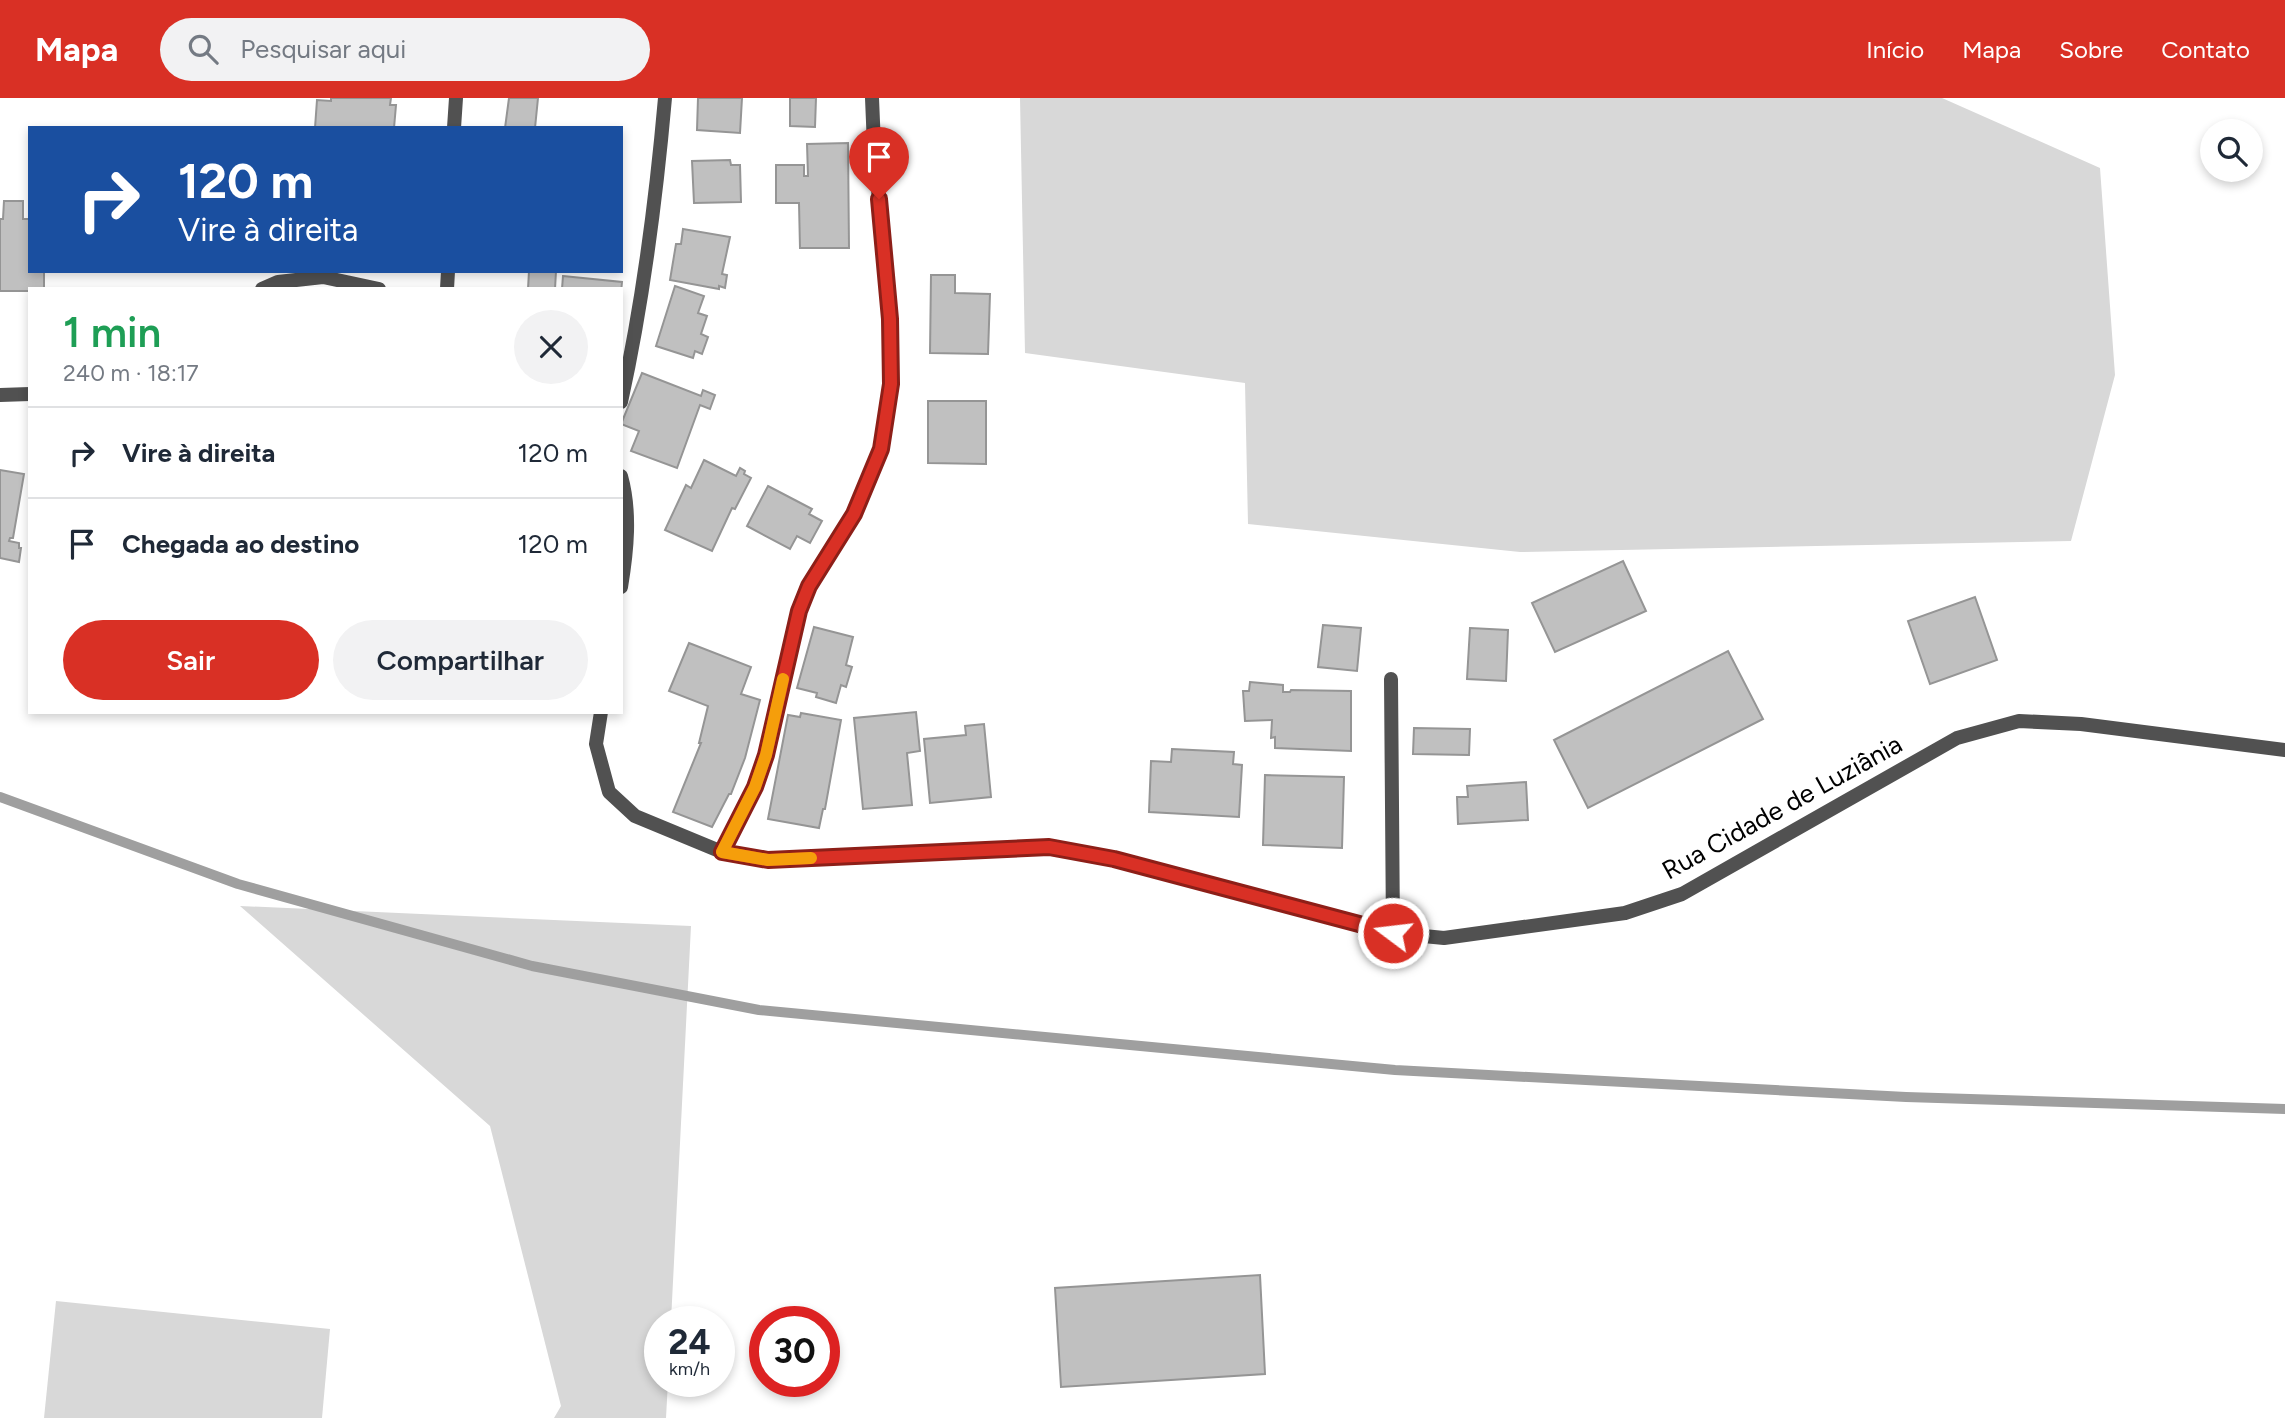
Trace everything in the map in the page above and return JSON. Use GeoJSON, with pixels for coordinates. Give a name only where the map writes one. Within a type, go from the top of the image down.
{"type":"FeatureCollection","features":[{"type":"Feature","properties":{"kind":"street"},"geometry":{"type":"LineString","coordinates":[[454,126],[456,98]]}},
{"type":"Feature","properties":{"kind":"street"},"geometry":{"type":"LineString","coordinates":[[623,393],[638,322],[649,246],[665,98]]}},
{"type":"Feature","properties":{"kind":"street"},"geometry":{"type":"LineString","coordinates":[[722,852],[755,787],[766,755],[799,611],[809,586],[854,514],[881,449],[891,384],[890,319],[872,98]]}},
{"type":"Feature","properties":{"kind":"street"},"geometry":{"type":"LineString","coordinates":[[267,287],[278,282],[323,277],[370,287]]}},
{"type":"Feature","properties":{"kind":"street"},"geometry":{"type":"LineString","coordinates":[[0,395],[28,394]]}},
{"type":"Feature","properties":{"kind":"street"},"geometry":{"type":"LineString","coordinates":[[623,483],[627,497],[626,559],[623,576]]}},
{"type":"Feature","properties":{"kind":"street"},"geometry":{"type":"LineString","coordinates":[[1391,679],[1393,933]]}},
{"type":"Feature","properties":{"kind":"street","name":"Rua Cidade de Luziânia"},"geometry":{"type":"LineString","coordinates":[[601,714],[596,744],[609,792],[635,816],[722,852],[768,860],[1049,847],[1114,859],[1393,933],[1444,938],[1625,913],[1682,894],[1957,738],[2020,721],[2081,724],[2285,750]]}},
{"type":"Feature","properties":{"kind":"shaded area"},"geometry":{"type":"Polygon","coordinates":[[[1020,98],[1942,98],[2100,168],[2115,375],[2071,541],[1520,552],[1248,524],[1245,383],[1025,353],[1020,98]]]}},
{"type":"Feature","properties":{"kind":"shaded area"},"geometry":{"type":"Polygon","coordinates":[[[240,906],[691,926],[672,1306],[644,1306],[644,1397],[667,1397],[666,1418],[554,1418],[561,1406],[490,1126],[240,906]]]}},
{"type":"Feature","properties":{"kind":"shaded area"},"geometry":{"type":"Polygon","coordinates":[[[56,1301],[330,1329],[322,1418],[44,1418],[56,1301]]]}},
{"type":"Feature","properties":{"kind":"building"},"geometry":{"type":"Polygon","coordinates":[[[331,98],[391,98],[390,105],[396,105],[394,126],[315,126],[317,100],[331,101],[331,98]]]}},
{"type":"Feature","properties":{"kind":"building"},"geometry":{"type":"Polygon","coordinates":[[[509,98],[538,98],[535,126],[505,126],[509,98]]]}},
{"type":"Feature","properties":{"kind":"building"},"geometry":{"type":"Polygon","coordinates":[[[698,98],[742,98],[740,133],[697,130],[698,98]]]}},
{"type":"Feature","properties":{"kind":"building"},"geometry":{"type":"Polygon","coordinates":[[[790,98],[816,98],[815,127],[790,126],[790,98]]]}},
{"type":"Feature","properties":{"kind":"building"},"geometry":{"type":"Polygon","coordinates":[[[848,143],[849,248],[800,248],[799,203],[776,203],[776,165],[804,165],[804,176],[808,176],[807,144],[848,143]]]}},
{"type":"Feature","properties":{"kind":"building"},"geometry":{"type":"Polygon","coordinates":[[[730,160],[731,165],[740,165],[741,202],[694,203],[692,161],[730,160]]]}},
{"type":"Feature","properties":{"kind":"building"},"geometry":{"type":"Polygon","coordinates":[[[4,201],[23,201],[23,219],[28,219],[28,273],[44,273],[44,287],[28,287],[28,291],[0,291],[0,219],[3,219],[4,201]]]}},
{"type":"Feature","properties":{"kind":"building"},"geometry":{"type":"Polygon","coordinates":[[[683,229],[730,237],[722,274],[727,275],[725,288],[670,280],[676,244],[681,244],[683,229]]]}},
{"type":"Feature","properties":{"kind":"building"},"geometry":{"type":"Polygon","coordinates":[[[529,273],[556,273],[555,287],[528,287],[529,273]]]}},
{"type":"Feature","properties":{"kind":"building"},"geometry":{"type":"Polygon","coordinates":[[[931,275],[955,275],[955,293],[990,294],[988,354],[930,353],[931,275]]]}},
{"type":"Feature","properties":{"kind":"building"},"geometry":{"type":"Polygon","coordinates":[[[563,276],[622,282],[622,287],[562,287],[563,276]]]}},
{"type":"Feature","properties":{"kind":"building"},"geometry":{"type":"Polygon","coordinates":[[[675,286],[704,296],[698,313],[707,316],[701,334],[708,337],[702,354],[695,351],[693,358],[656,346],[675,286]]]}},
{"type":"Feature","properties":{"kind":"building"},"geometry":{"type":"Polygon","coordinates":[[[642,373],[701,396],[703,390],[715,395],[710,409],[700,405],[677,468],[631,451],[639,431],[623,425],[642,373]]]}},
{"type":"Feature","properties":{"kind":"building"},"geometry":{"type":"Polygon","coordinates":[[[928,401],[986,401],[986,464],[928,463],[928,401]]]}},
{"type":"Feature","properties":{"kind":"building"},"geometry":{"type":"Polygon","coordinates":[[[704,460],[736,476],[740,468],[751,478],[735,509],[732,508],[712,551],[665,530],[686,485],[691,488],[704,460]]]}},
{"type":"Feature","properties":{"kind":"building"},"geometry":{"type":"Polygon","coordinates":[[[0,470],[24,474],[13,538],[9,541],[19,543],[19,562],[0,558],[0,470]]]}},
{"type":"Feature","properties":{"kind":"building"},"geometry":{"type":"Polygon","coordinates":[[[768,486],[812,509],[809,514],[822,521],[810,543],[797,536],[790,549],[747,526],[768,486]]]}},
{"type":"Feature","properties":{"kind":"building"},"geometry":{"type":"Polygon","coordinates":[[[1623,561],[1646,611],[1555,652],[1532,603],[1623,561]]]}},
{"type":"Feature","properties":{"kind":"building"},"geometry":{"type":"Polygon","coordinates":[[[1975,597],[1997,660],[1930,684],[1908,621],[1975,597]]]}},
{"type":"Feature","properties":{"kind":"building"},"geometry":{"type":"Polygon","coordinates":[[[1323,625],[1361,628],[1357,671],[1318,667],[1323,625]]]}},
{"type":"Feature","properties":{"kind":"building"},"geometry":{"type":"Polygon","coordinates":[[[814,627],[853,637],[846,665],[852,667],[846,687],[841,685],[836,703],[816,697],[817,693],[797,688],[814,627]]]}},
{"type":"Feature","properties":{"kind":"building"},"geometry":{"type":"Polygon","coordinates":[[[1470,628],[1508,630],[1506,681],[1467,679],[1470,628]]]}},
{"type":"Feature","properties":{"kind":"building"},"geometry":{"type":"Polygon","coordinates":[[[689,643],[751,667],[741,694],[760,700],[745,758],[731,794],[712,827],[673,812],[701,743],[708,706],[669,691],[689,643]]]}},
{"type":"Feature","properties":{"kind":"building"},"geometry":{"type":"Polygon","coordinates":[[[1728,651],[1763,719],[1588,808],[1554,740],[1728,651]]]}},
{"type":"Feature","properties":{"kind":"building"},"geometry":{"type":"Polygon","coordinates":[[[1250,682],[1283,685],[1283,692],[1351,691],[1351,751],[1275,748],[1275,737],[1271,738],[1272,720],[1245,721],[1243,691],[1249,691],[1250,682]]]}},
{"type":"Feature","properties":{"kind":"building"},"geometry":{"type":"Polygon","coordinates":[[[916,712],[920,751],[907,753],[912,805],[863,809],[854,718],[916,712]]]}},
{"type":"Feature","properties":{"kind":"building"},"geometry":{"type":"Polygon","coordinates":[[[801,713],[841,720],[819,828],[768,819],[788,715],[800,717],[801,713]]]}},
{"type":"Feature","properties":{"kind":"building"},"geometry":{"type":"Polygon","coordinates":[[[984,724],[991,797],[930,803],[924,739],[966,735],[965,726],[984,724]]]}},
{"type":"Feature","properties":{"kind":"building"},"geometry":{"type":"Polygon","coordinates":[[[1414,728],[1470,729],[1469,755],[1413,754],[1414,728]]]}},
{"type":"Feature","properties":{"kind":"building"},"geometry":{"type":"Polygon","coordinates":[[[1172,749],[1234,752],[1233,764],[1242,765],[1239,817],[1149,812],[1151,761],[1171,762],[1172,749]]]}},
{"type":"Feature","properties":{"kind":"building"},"geometry":{"type":"Polygon","coordinates":[[[1265,775],[1344,777],[1342,848],[1263,845],[1265,775]]]}},
{"type":"Feature","properties":{"kind":"building"},"geometry":{"type":"Polygon","coordinates":[[[1526,782],[1528,820],[1458,824],[1457,797],[1468,797],[1467,786],[1526,782]]]}},
{"type":"Feature","properties":{"kind":"building"},"geometry":{"type":"Polygon","coordinates":[[[1260,1275],[1265,1374],[1061,1387],[1055,1288],[1260,1275]]]}},
{"type":"Feature","properties":{"kind":"waterway"},"geometry":{"type":"LineString","coordinates":[[0,797],[238,884],[532,966],[759,1010],[1395,1070],[1906,1097],[2285,1109]]}},
{"type":"Feature","properties":{"kind":"slow traffic"},"geometry":{"type":"LineString","coordinates":[[783,679],[766,755],[755,787],[722,852],[768,860],[811,858]]}},
{"type":"Feature","properties":{"kind":"route"},"geometry":{"type":"LineString","coordinates":[[879,199],[890,319],[891,384],[881,449],[854,514],[809,586],[799,611],[766,755],[755,787],[722,852],[768,860],[1049,847],[1114,859],[1393,933]]}}]}
